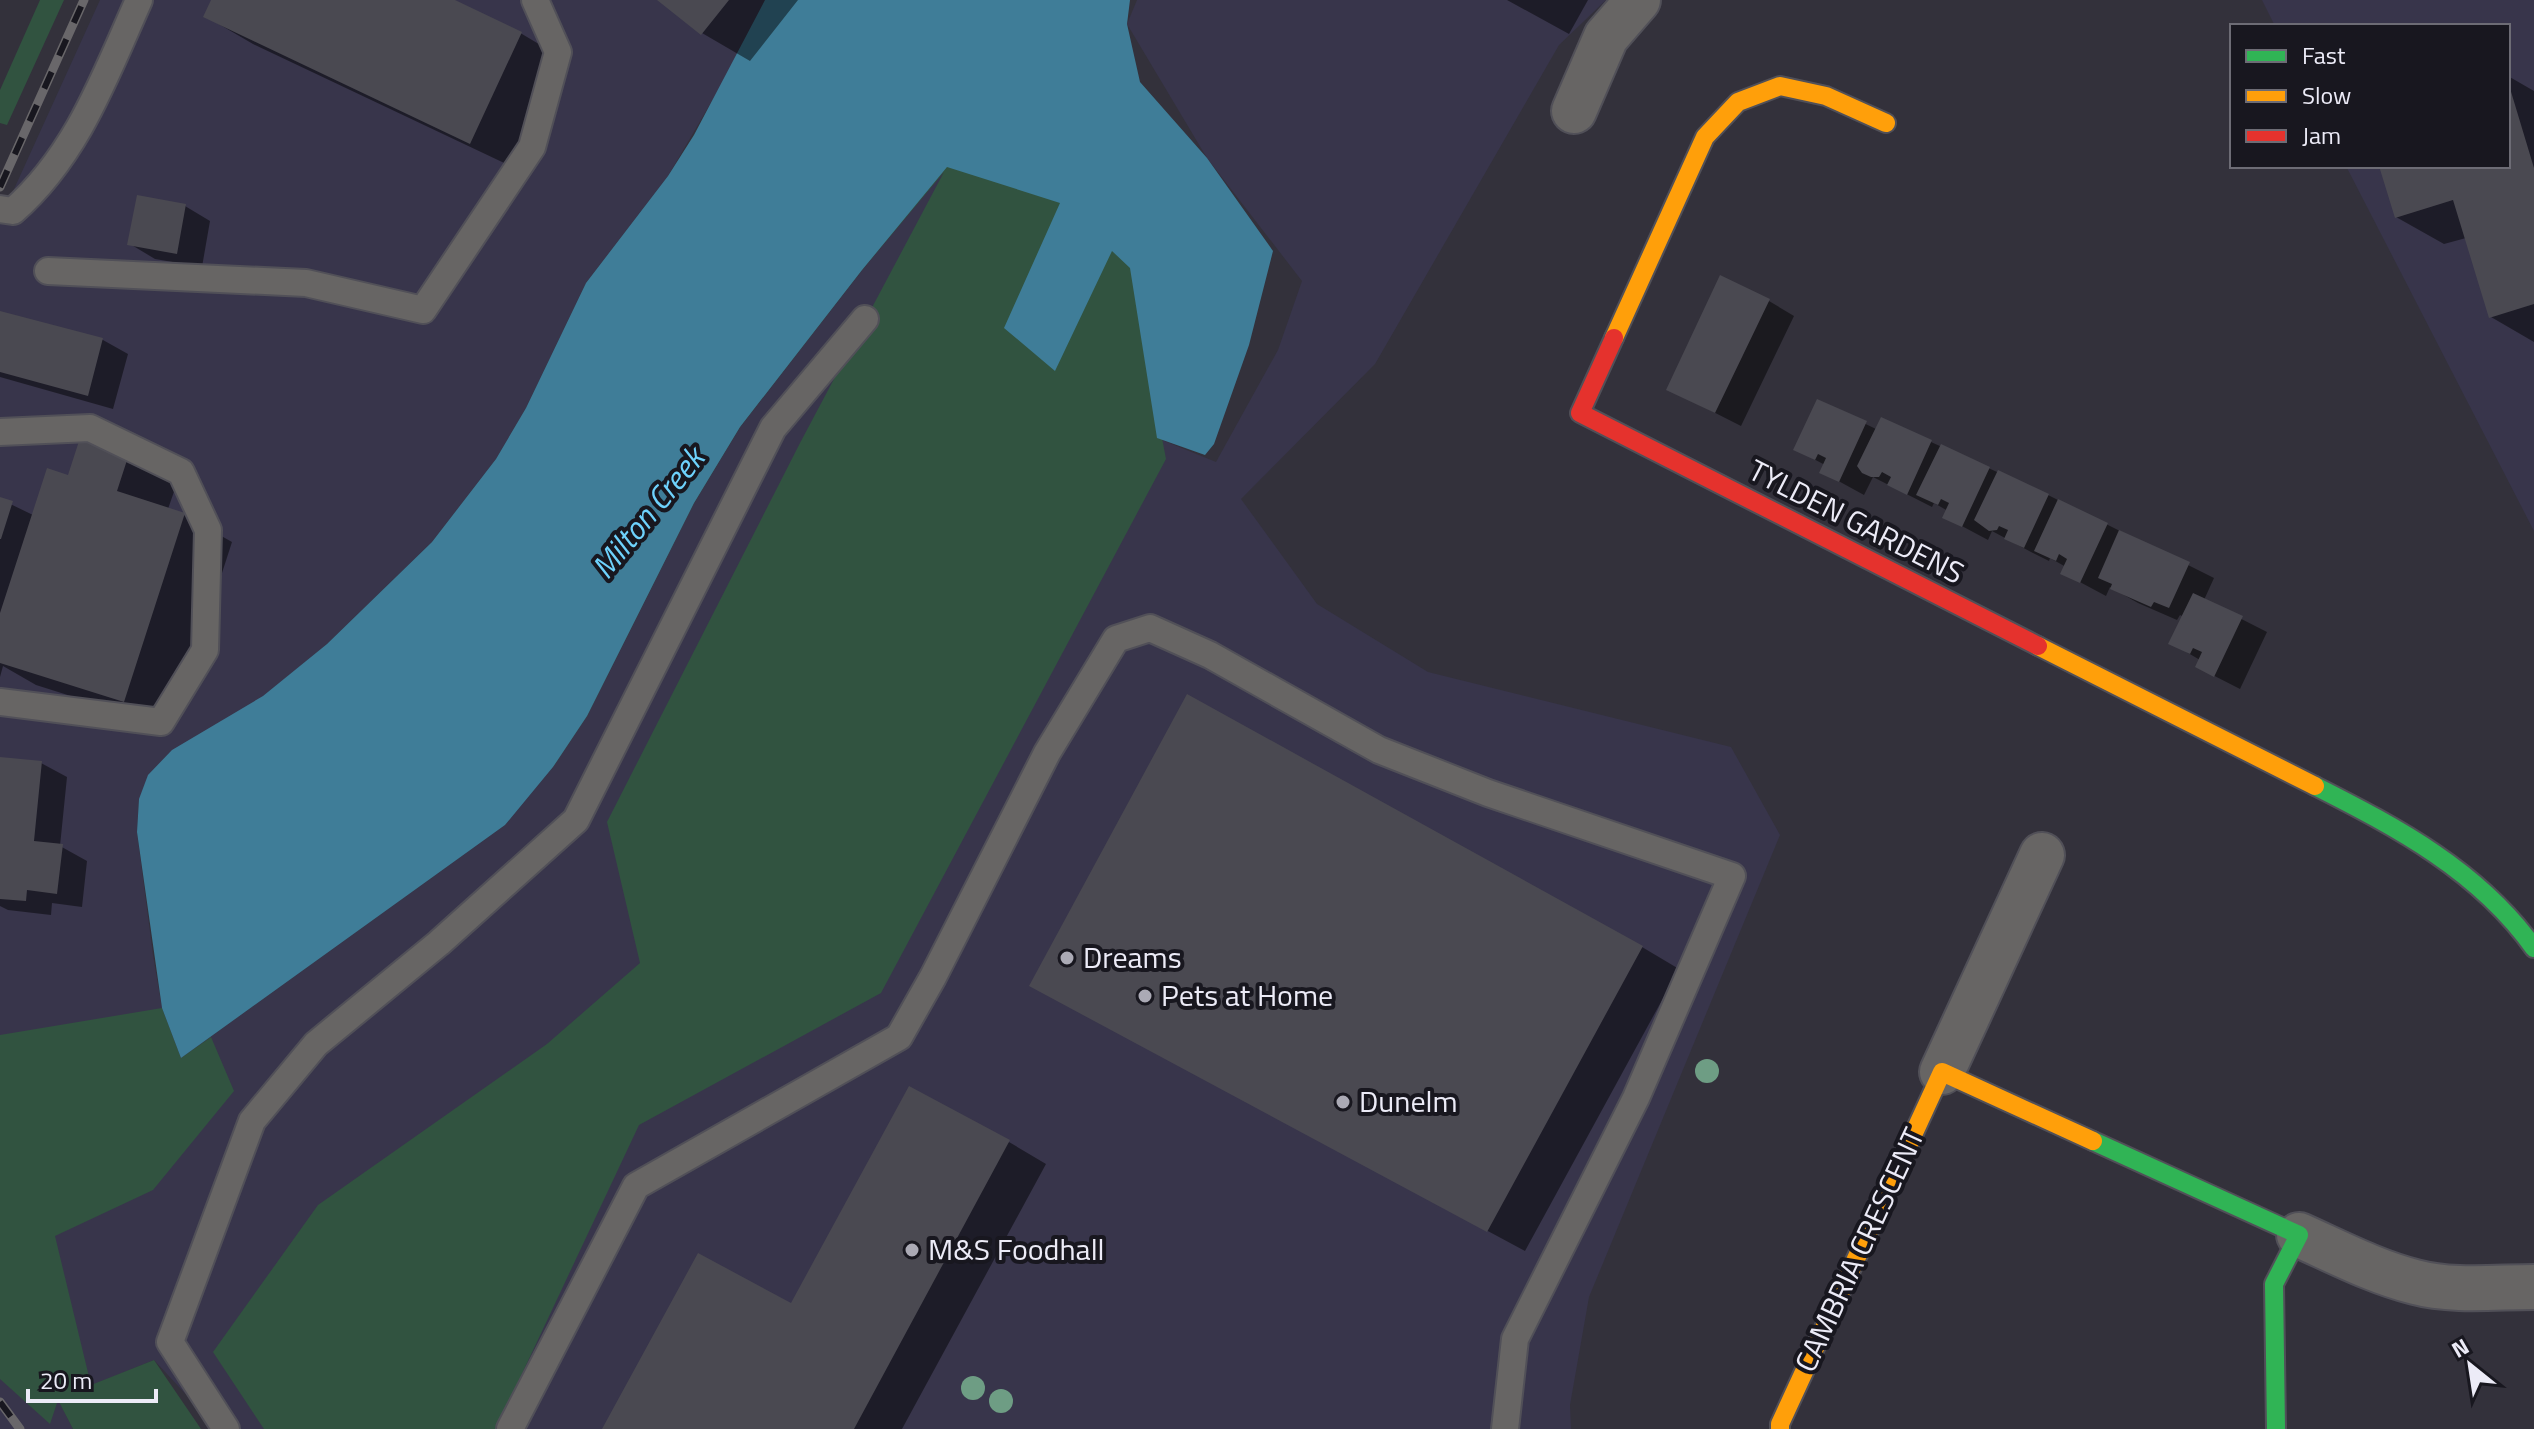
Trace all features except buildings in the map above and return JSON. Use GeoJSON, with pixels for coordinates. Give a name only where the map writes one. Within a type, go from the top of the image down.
{"type":"FeatureCollection","features":[{"type":"Feature","properties":{"kind":"street"},"geometry":{"type":"LineString","coordinates":[[1574,111],[1606,37],[1638,0]]}},
{"type":"Feature","properties":{"kind":"street","name":"TYLDEN GARDENS"},"geometry":{"type":"LineString","coordinates":[[1886,123],[1826,96],[1780,86],[1738,102],[1705,137],[1580,413],[2376,817],[2440,854],[2488,894],[2533,944]]}},
{"type":"Feature","properties":{"kind":"street","name":"CAMBRIA CRESCENT"},"geometry":{"type":"LineString","coordinates":[[1780,1429],[2042,855]]}},
{"type":"Feature","properties":{"kind":"street"},"geometry":{"type":"LineString","coordinates":[[1942,1072],[2380,1271],[2417,1283],[2534,1287]]}},
{"type":"Feature","properties":{"kind":"street"},"geometry":{"type":"LineString","coordinates":[[2276,1429],[2274,1284],[2299,1235]]}},
{"type":"Feature","properties":{"kind":"lane"},"geometry":{"type":"LineString","coordinates":[[0,209],[13,211],[35,192],[85,123],[139,0]]}},
{"type":"Feature","properties":{"kind":"lane"},"geometry":{"type":"LineString","coordinates":[[48,271],[306,283],[423,310],[532,147],[558,52],[535,0]]}},
{"type":"Feature","properties":{"kind":"lane"},"geometry":{"type":"LineString","coordinates":[[226,1429],[170,1342],[252,1121],[316,1044],[439,943],[576,820],[773,428],[865,319]]}},
{"type":"Feature","properties":{"kind":"lane"},"geometry":{"type":"LineString","coordinates":[[0,432],[90,428],[181,472],[208,530],[205,650],[161,722],[0,702]]}},
{"type":"Feature","properties":{"kind":"lane"},"geometry":{"type":"LineString","coordinates":[[510,1429],[636,1186],[899,1037],[933,977],[1047,753],[1108,652],[1116,639],[1150,628],[1210,655],[1379,750],[1488,793],[1732,876],[1636,1098],[1515,1339],[1505,1429]]}},
{"type":"Feature","properties":{"kind":"shaded area"},"geometry":{"type":"Polygon","coordinates":[[[100,0],[771,0],[668,176],[586,283],[526,408],[496,459],[432,542],[327,644],[139,799],[137,832],[153,955],[162,1008],[181,1058],[505,825],[553,767],[694,503],[740,427],[947,167],[1157,438],[1216,462],[1278,350],[1302,281],[1207,158],[1127,24],[1137,0],[1606,0],[1559,45],[1375,364],[1241,499],[1317,604],[1428,672],[1731,747],[1780,835],[1589,1297],[1570,1405],[1571,1429],[218,1429],[154,1360],[58,1399],[73,1429],[0,1429],[0,220],[100,0]]]}},
{"type":"Feature","properties":{"kind":"shaded area"},"geometry":{"type":"Polygon","coordinates":[[[2262,0],[2534,0],[2534,531],[2347,168],[2510,168],[2510,24],[2274,24],[2262,0]]]}},
{"type":"Feature","properties":{"kind":"green space"},"geometry":{"type":"Polygon","coordinates":[[[40,0],[64,0],[7,125],[0,123],[0,90],[40,0]]]}},
{"type":"Feature","properties":{"kind":"green space"},"geometry":{"type":"Polygon","coordinates":[[[984,152],[1150,230],[1159,422],[1166,459],[881,993],[639,1125],[496,1429],[264,1429],[213,1352],[318,1205],[547,1044],[640,963],[607,822],[800,443],[944,172],[862,270],[740,427],[694,503],[587,716],[553,767],[593,615],[940,165],[984,152]]]}},
{"type":"Feature","properties":{"kind":"green space"},"geometry":{"type":"Polygon","coordinates":[[[162,1008],[181,1058],[211,1037],[234,1091],[153,1190],[55,1236],[91,1385],[154,1360],[201,1429],[73,1429],[58,1400],[50,1424],[0,1379],[0,1035],[162,1008]]]}},
{"type":"Feature","properties":{"kind":"water","name":"Milton Creek"},"geometry":{"type":"Polygon","coordinates":[[[765,0],[1130,0],[1127,24],[1140,82],[1207,158],[1273,251],[1249,345],[1214,444],[1205,455],[1157,438],[1130,268],[1112,251],[1055,371],[1004,328],[1060,203],[947,167],[740,427],[694,503],[587,716],[553,767],[505,825],[181,1058],[162,1008],[137,832],[139,799],[148,775],[172,750],[263,696],[327,644],[432,542],[496,459],[526,408],[586,283],[668,176],[694,135],[765,0]]]}},
{"type":"Feature","properties":{"kind":"railway"},"geometry":{"type":"LineString","coordinates":[[0,187],[84,0]]}},
{"type":"Feature","properties":{"kind":"railway"},"geometry":{"type":"LineString","coordinates":[[0,1402],[20,1429]]}},
{"type":"Feature","properties":{"kind":"traffic: fast"},"geometry":{"type":"LineString","coordinates":[[2315,786],[2435,854],[2488,896],[2534,948]]}},
{"type":"Feature","properties":{"kind":"traffic: fast"},"geometry":{"type":"LineString","coordinates":[[2093,1141],[2299,1235],[2274,1284],[2276,1429]]}},
{"type":"Feature","properties":{"kind":"traffic: slow"},"geometry":{"type":"LineString","coordinates":[[1614,338],[1705,137],[1738,102],[1780,86],[1826,96],[1886,123]]}},
{"type":"Feature","properties":{"kind":"traffic: slow"},"geometry":{"type":"LineString","coordinates":[[2038,646],[2315,786]]}},
{"type":"Feature","properties":{"kind":"traffic: slow"},"geometry":{"type":"LineString","coordinates":[[1780,1429],[1942,1072],[2093,1141]]}},
{"type":"Feature","properties":{"kind":"traffic: jam"},"geometry":{"type":"LineString","coordinates":[[1614,338],[1580,413],[2038,646]]}},
{"type":"Feature","properties":{"kind":"place","name":"Dreams"},"geometry":{"type":"Point","coordinates":[1067,958]}},
{"type":"Feature","properties":{"kind":"place","name":"Pets at Home"},"geometry":{"type":"Point","coordinates":[1145,996]}},
{"type":"Feature","properties":{"kind":"place","name":"Dunelm"},"geometry":{"type":"Point","coordinates":[1343,1102]}},
{"type":"Feature","properties":{"kind":"place","name":"M&S Foodhall"},"geometry":{"type":"Point","coordinates":[912,1250]}}]}
